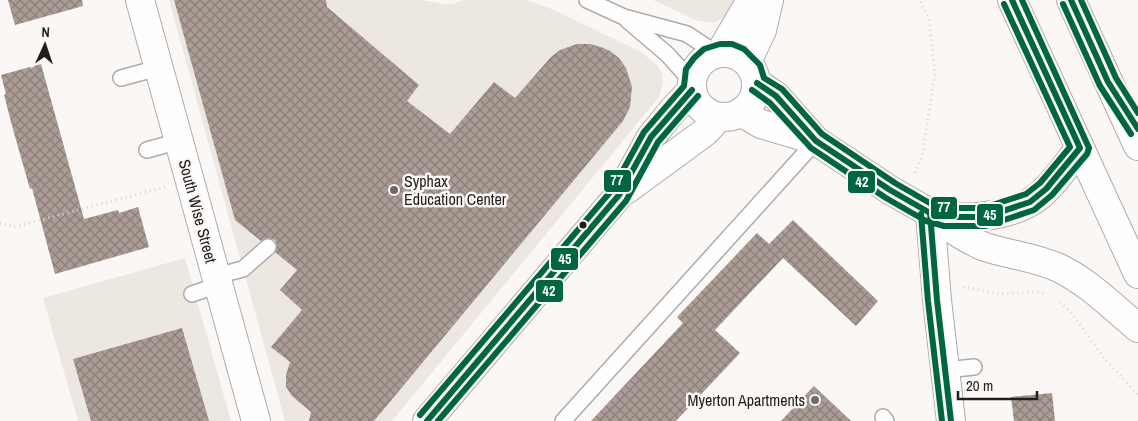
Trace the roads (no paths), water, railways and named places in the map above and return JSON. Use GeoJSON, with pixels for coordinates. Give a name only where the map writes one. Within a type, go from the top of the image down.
{"type":"FeatureCollection","features":[{"type":"Feature","properties":{"kind":"main road","name":"South Wise Street"},"geometry":{"type":"LineString","coordinates":[[140,0],[256,421]]}},
{"type":"Feature","properties":{"kind":"main road"},"geometry":{"type":"LineString","coordinates":[[719,54],[751,0]]}},
{"type":"Feature","properties":{"kind":"main road"},"geometry":{"type":"LineString","coordinates":[[619,195],[705,132],[754,100],[752,73],[769,0]]}},
{"type":"Feature","properties":{"kind":"main road"},"geometry":{"type":"LineString","coordinates":[[1002,0],[1029,36]]}},
{"type":"Feature","properties":{"kind":"main road"},"geometry":{"type":"LineString","coordinates":[[1012,0],[1138,274]]}},
{"type":"Feature","properties":{"kind":"main road"},"geometry":{"type":"LineString","coordinates":[[1071,0],[1138,146]]}},
{"type":"Feature","properties":{"kind":"main road"},"geometry":{"type":"LineString","coordinates":[[816,141],[731,115],[705,111],[695,98],[692,86],[694,73],[708,57],[730,53],[740,56],[752,73],[776,96],[816,141],[890,190],[930,213],[968,240],[996,250],[1044,262],[1070,274],[1138,328]]}},
{"type":"Feature","properties":{"kind":"main road"},"geometry":{"type":"LineString","coordinates":[[1108,82],[1138,129]]}},
{"type":"Feature","properties":{"kind":"main road"},"geometry":{"type":"LineString","coordinates":[[427,421],[619,195],[651,137],[692,86]]}},
{"type":"Feature","properties":{"kind":"main road"},"geometry":{"type":"LineString","coordinates":[[930,213],[958,218],[985,217],[1030,202],[1046,189],[1080,148]]}},
{"type":"Feature","properties":{"kind":"main road"},"geometry":{"type":"LineString","coordinates":[[930,213],[951,421]]}},
{"type":"Feature","properties":{"kind":"lane"},"geometry":{"type":"LineString","coordinates":[[588,0],[624,17],[687,34],[719,54]]}},
{"type":"Feature","properties":{"kind":"lane"},"geometry":{"type":"LineString","coordinates":[[624,17],[668,55],[692,86]]}},
{"type":"Feature","properties":{"kind":"lane"},"geometry":{"type":"LineString","coordinates":[[121,78],[158,68]]}},
{"type":"Feature","properties":{"kind":"lane"},"geometry":{"type":"LineString","coordinates":[[147,150],[179,141]]}},
{"type":"Feature","properties":{"kind":"lane"},"geometry":{"type":"LineString","coordinates":[[563,421],[816,141]]}},
{"type":"Feature","properties":{"kind":"lane"},"geometry":{"type":"LineString","coordinates":[[192,294],[217,280],[243,269],[268,247]]}},
{"type":"Feature","properties":{"kind":"lane"},"geometry":{"type":"LineString","coordinates":[[945,370],[974,366]]}},
{"type":"Feature","properties":{"kind":"place","name":"Syphax Education Center"},"geometry":{"type":"Point","coordinates":[394,190]}},
{"type":"Feature","properties":{"kind":"place","name":"Myerton Apartments"},"geometry":{"type":"Point","coordinates":[815,400]}}]}
